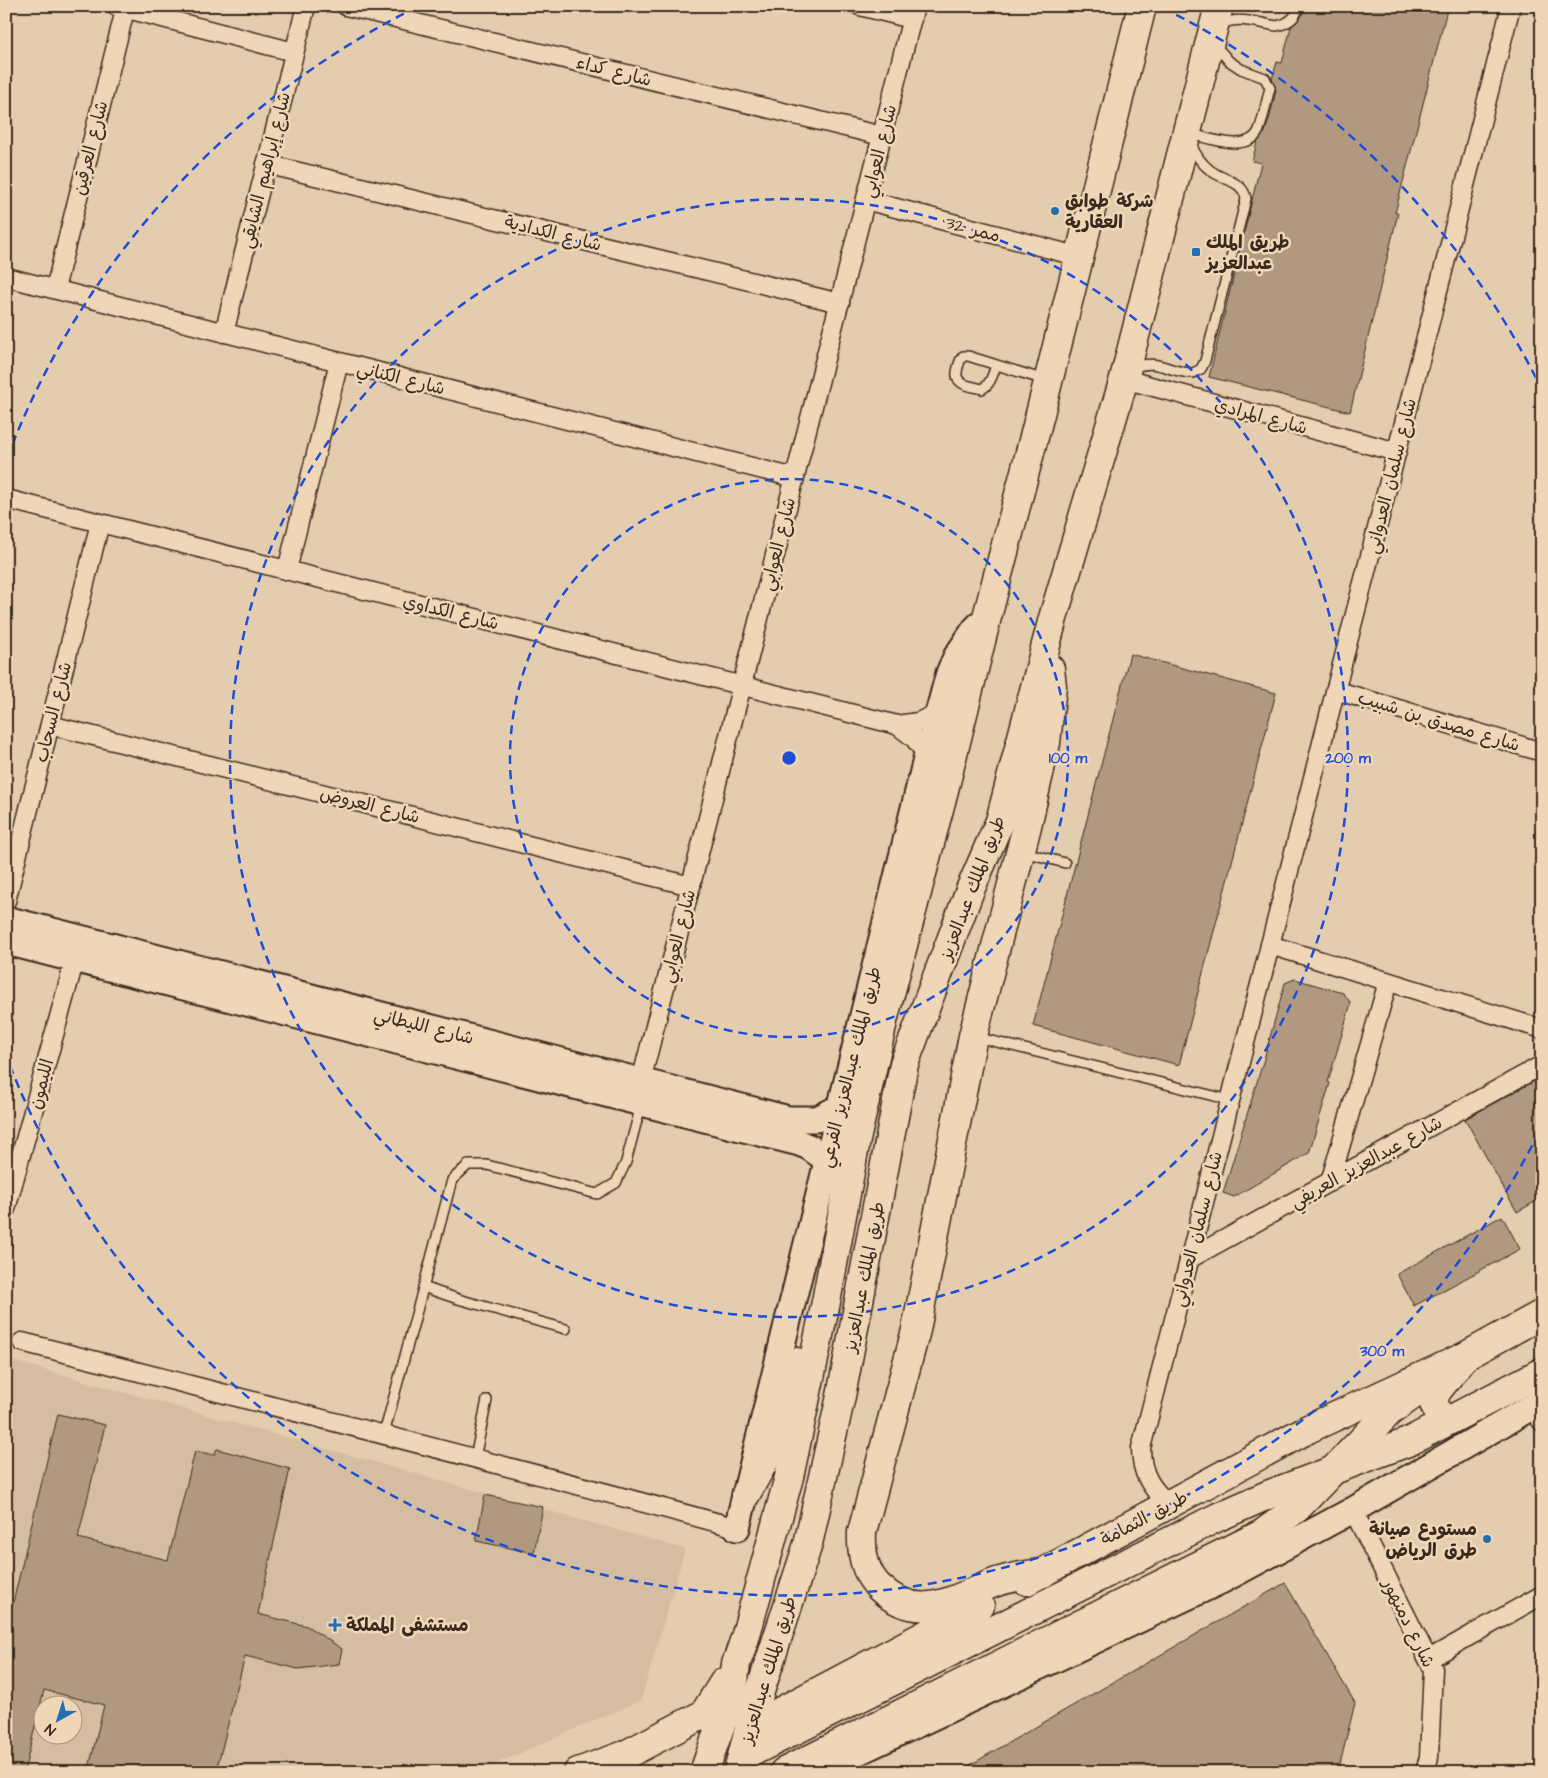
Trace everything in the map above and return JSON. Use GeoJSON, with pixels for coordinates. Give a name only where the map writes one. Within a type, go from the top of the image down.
{"type":"FeatureCollection","features":[{"type":"Feature","properties":{"kind":"main road","name":"طريق الملك عبدالعزيز"},"geometry":{"type":"LineString","coordinates":[[740,1764],[749,1728],[742,1683],[745,1638],[789,1477],[826,1302],[856,1140],[882,1026],[1080,257],[1142,6]]}},
{"type":"Feature","properties":{"kind":"main road","name":"طريق الملك عبدالعزيز"},"geometry":{"type":"LineString","coordinates":[[704,1772],[742,1683],[808,1544],[841,1396],[904,1064],[970,890],[1000,821],[1053,618],[1125,376],[1188,134],[1214,25]]}},
{"type":"Feature","properties":{"kind":"main road"},"geometry":{"type":"LineString","coordinates":[[1043,1573],[1013,1577],[943,1605],[915,1607],[901,1603],[888,1596],[878,1586],[869,1574],[861,1546],[862,1532],[916,1330],[974,1036],[1046,743],[1052,686],[1046,645]]}},
{"type":"Feature","properties":{"kind":"main road"},"geometry":{"type":"LineString","coordinates":[[746,1494],[767,1456],[778,1430],[796,1365],[814,1322],[826,1302]]}},
{"type":"Feature","properties":{"kind":"main road","name":"طريق الثمامة"},"geometry":{"type":"LineString","coordinates":[[749,1728],[1043,1573],[1308,1429],[1464,1357],[1542,1314]]}},
{"type":"Feature","properties":{"kind":"main road"},"geometry":{"type":"LineString","coordinates":[[1442,1424],[1433,1401],[1437,1391],[1464,1357]]}},
{"type":"Feature","properties":{"kind":"main road"},"geometry":{"type":"LineString","coordinates":[[784,1772],[1262,1534],[1297,1508],[1389,1412],[1464,1357]]}},
{"type":"Feature","properties":{"kind":"main road","name":"طريق الثمامة"},"geometry":{"type":"LineString","coordinates":[[740,1764],[1210,1520],[1335,1468],[1408,1442],[1542,1372]]}},
{"type":"Feature","properties":{"kind":"main road","name":"طريق الملك عبدالعزيز"},"geometry":{"type":"LineString","coordinates":[[578,1772],[625,1755],[704,1714],[742,1683]]}},
{"type":"Feature","properties":{"kind":"street","name":"شارع إبراهيم الشايقي"},"geometry":{"type":"LineString","coordinates":[[224,333],[306,6]]}},
{"type":"Feature","properties":{"kind":"street","name":"شارع كداء"},"geometry":{"type":"LineString","coordinates":[[346,6],[882,136]]}},
{"type":"Feature","properties":{"kind":"street"},"geometry":{"type":"LineString","coordinates":[[860,6],[914,13]]}},
{"type":"Feature","properties":{"kind":"street","name":"شارع سلمان العدواني"},"geometry":{"type":"LineString","coordinates":[[1169,1505],[1148,1483],[1143,1471],[1141,1448],[1511,6]]}},
{"type":"Feature","properties":{"kind":"street"},"geometry":{"type":"LineString","coordinates":[[122,7],[294,52]]}},
{"type":"Feature","properties":{"kind":"street","name":"شارع العرقين"},"geometry":{"type":"LineString","coordinates":[[55,289],[122,7]]}},
{"type":"Feature","properties":{"kind":"street","name":"شارع العوابي"},"geometry":{"type":"LineString","coordinates":[[641,1092],[691,886],[914,13]]}},
{"type":"Feature","properties":{"kind":"street","name":"شارع الكدادية"},"geometry":{"type":"LineString","coordinates":[[266,164],[840,303]]}},
{"type":"Feature","properties":{"kind":"street","name":"ممر 32"},"geometry":{"type":"LineString","coordinates":[[866,200],[1080,257]]}},
{"type":"Feature","properties":{"kind":"street","name":"شارع الكناني"},"geometry":{"type":"LineString","coordinates":[[6,277],[795,478]]}},
{"type":"Feature","properties":{"kind":"street"},"geometry":{"type":"LineString","coordinates":[[286,570],[339,362]]}},
{"type":"Feature","properties":{"kind":"street","name":"شارع المرادي"},"geometry":{"type":"LineString","coordinates":[[1125,376],[1397,452]]}},
{"type":"Feature","properties":{"kind":"street","name":"شارع الكداوي"},"geometry":{"type":"LineString","coordinates":[[6,499],[896,725],[914,738],[927,755]]}},
{"type":"Feature","properties":{"kind":"street","name":"شارع السحاب"},"geometry":{"type":"LineString","coordinates":[[6,901],[100,523]]}},
{"type":"Feature","properties":{"kind":"street","name":"طريق الملك عبدالعزيز الفرعي"},"geometry":{"type":"LineString","coordinates":[[737,1528],[938,713],[949,673],[956,657],[975,629],[987,617]]}},
{"type":"Feature","properties":{"kind":"street","name":"شارع مصدق بن شبيب"},"geometry":{"type":"LineString","coordinates":[[1335,690],[1542,752]]}},
{"type":"Feature","properties":{"kind":"street","name":"شارع الكداوي"},"geometry":{"type":"LineString","coordinates":[[896,725],[918,722],[938,713]]}},
{"type":"Feature","properties":{"kind":"street","name":"شارع العروض"},"geometry":{"type":"LineString","coordinates":[[50,725],[691,886]]}},
{"type":"Feature","properties":{"kind":"street","name":"شارع الليطاني"},"geometry":{"type":"LineString","coordinates":[[6,919],[641,1092],[799,1142],[809,1146],[827,1160]]}},
{"type":"Feature","properties":{"kind":"street","name":"شارع الليطاني"},"geometry":{"type":"LineString","coordinates":[[6,942],[641,1092],[789,1119],[817,1118],[840,1107]]}},
{"type":"Feature","properties":{"kind":"street"},"geometry":{"type":"LineString","coordinates":[[1270,946],[1542,1029]]}},
{"type":"Feature","properties":{"kind":"street","name":"الليمون"},"geometry":{"type":"LineString","coordinates":[[6,1209],[12,1169],[75,959]]}},
{"type":"Feature","properties":{"kind":"street"},"geometry":{"type":"LineString","coordinates":[[1330,1182],[1388,982]]}},
{"type":"Feature","properties":{"kind":"street","name":"شارع عبدالعزيز العريفي"},"geometry":{"type":"LineString","coordinates":[[1189,1259],[1542,1065]]}},
{"type":"Feature","properties":{"kind":"street"},"geometry":{"type":"LineString","coordinates":[[22,1342],[384,1434],[737,1528]]}},
{"type":"Feature","properties":{"kind":"street"},"geometry":{"type":"LineString","coordinates":[[816,1772],[1221,1581],[1539,1410]]}},
{"type":"Feature","properties":{"kind":"street","name":"شارع دمنهور"},"geometry":{"type":"LineString","coordinates":[[1353,1510],[1434,1669],[1429,1757],[1424,1772]]}},
{"type":"Feature","properties":{"kind":"street"},"geometry":{"type":"LineString","coordinates":[[1429,1659],[1542,1595]]}},
{"type":"Feature","properties":{"kind":"lane"},"geometry":{"type":"LineString","coordinates":[[1188,134],[1231,143],[1250,140],[1258,131],[1270,88],[1268,81],[1261,75],[1241,69],[1218,51],[1214,25],[1239,20],[1276,26],[1281,25],[1293,19],[1298,12],[1299,6]]}},
{"type":"Feature","properties":{"kind":"lane"},"geometry":{"type":"LineString","coordinates":[[1125,376],[1140,365],[1148,363],[1193,373],[1201,370],[1205,361],[1246,199],[1241,188],[1211,171],[1203,164],[1194,150],[1188,134]]}},
{"type":"Feature","properties":{"kind":"lane"},"geometry":{"type":"LineString","coordinates":[[996,365],[990,382],[982,389],[961,383],[956,375],[959,362],[963,356],[968,356],[1047,381]]}},
{"type":"Feature","properties":{"kind":"lane"},"geometry":{"type":"LineString","coordinates":[[1021,851],[1065,863]]}},
{"type":"Feature","properties":{"kind":"lane"},"geometry":{"type":"LineString","coordinates":[[974,1036],[1230,1100]]}},
{"type":"Feature","properties":{"kind":"lane"},"geometry":{"type":"LineString","coordinates":[[384,1434],[452,1180],[468,1165],[487,1165],[597,1194],[616,1182],[626,1162],[641,1092]]}},
{"type":"Feature","properties":{"kind":"lane"},"geometry":{"type":"LineString","coordinates":[[423,1287],[458,1299],[566,1329]]}},
{"type":"Feature","properties":{"kind":"lane"},"geometry":{"type":"LineString","coordinates":[[475,1458],[487,1400]]}},
{"type":"Feature","properties":{"kind":"shaded area","name":"مستشفى المملكة"},"geometry":{"type":"Polygon","coordinates":[[[6,1359],[685,1549],[641,1700],[477,1772],[6,1772],[6,1359]]]}},
{"type":"Feature","properties":{"kind":"building"},"geometry":{"type":"Polygon","coordinates":[[[1305,6],[1448,6],[1395,213],[1398,213],[1350,412],[1209,377],[1261,163],[1252,161],[1257,143],[1265,132],[1270,116],[1276,90],[1272,79],[1277,62],[1282,63],[1291,27],[1301,17],[1305,6]]]}},
{"type":"Feature","properties":{"kind":"building"},"geometry":{"type":"Polygon","coordinates":[[[1130,654],[1276,693],[1179,1065],[1033,1026],[1130,654]]]}},
{"type":"Feature","properties":{"kind":"building"},"geometry":{"type":"Polygon","coordinates":[[[1295,979],[1343,993],[1351,1003],[1328,1082],[1330,1083],[1309,1153],[1234,1197],[1223,1193],[1285,983],[1295,979]]]}},
{"type":"Feature","properties":{"kind":"building"},"geometry":{"type":"Polygon","coordinates":[[[1542,1077],[1542,1198],[1517,1212],[1465,1119],[1542,1077]]]}},
{"type":"Feature","properties":{"kind":"building"},"geometry":{"type":"Polygon","coordinates":[[[1502,1216],[1520,1249],[1414,1306],[1397,1274],[1502,1216]]]}},
{"type":"Feature","properties":{"kind":"building"},"geometry":{"type":"Polygon","coordinates":[[[58,1414],[105,1425],[78,1538],[168,1560],[195,1451],[214,1455],[217,1449],[290,1469],[258,1614],[307,1626],[342,1649],[339,1664],[298,1669],[245,1656],[216,1772],[88,1772],[104,1705],[82,1700],[82,1696],[68,1696],[44,1690],[43,1696],[32,1696],[32,1739],[24,1772],[6,1772],[6,1606],[12,1607],[58,1414]]]}},
{"type":"Feature","properties":{"kind":"building"},"geometry":{"type":"Polygon","coordinates":[[[485,1495],[543,1507],[534,1553],[476,1541],[485,1495]]]}},
{"type":"Feature","properties":{"kind":"building"},"geometry":{"type":"Polygon","coordinates":[[[1285,1583],[1355,1703],[1338,1772],[958,1772],[1285,1583]]]}},
{"type":"Feature","properties":{"kind":"place","name":"شركة طوابق العقارية"},"geometry":{"type":"Point","coordinates":[1055,211]}},
{"type":"Feature","properties":{"kind":"place","name":"طريق الملك عبدالعزيز"},"geometry":{"type":"Point","coordinates":[1196,252]}},
{"type":"Feature","properties":{"kind":"place","name":"مستودع صيانة طرق الرياض"},"geometry":{"type":"Point","coordinates":[1487,1539]}},
{"type":"Feature","properties":{"kind":"place","name":"مستشفى المملكة"},"geometry":{"type":"Point","coordinates":[335,1625]}}]}
